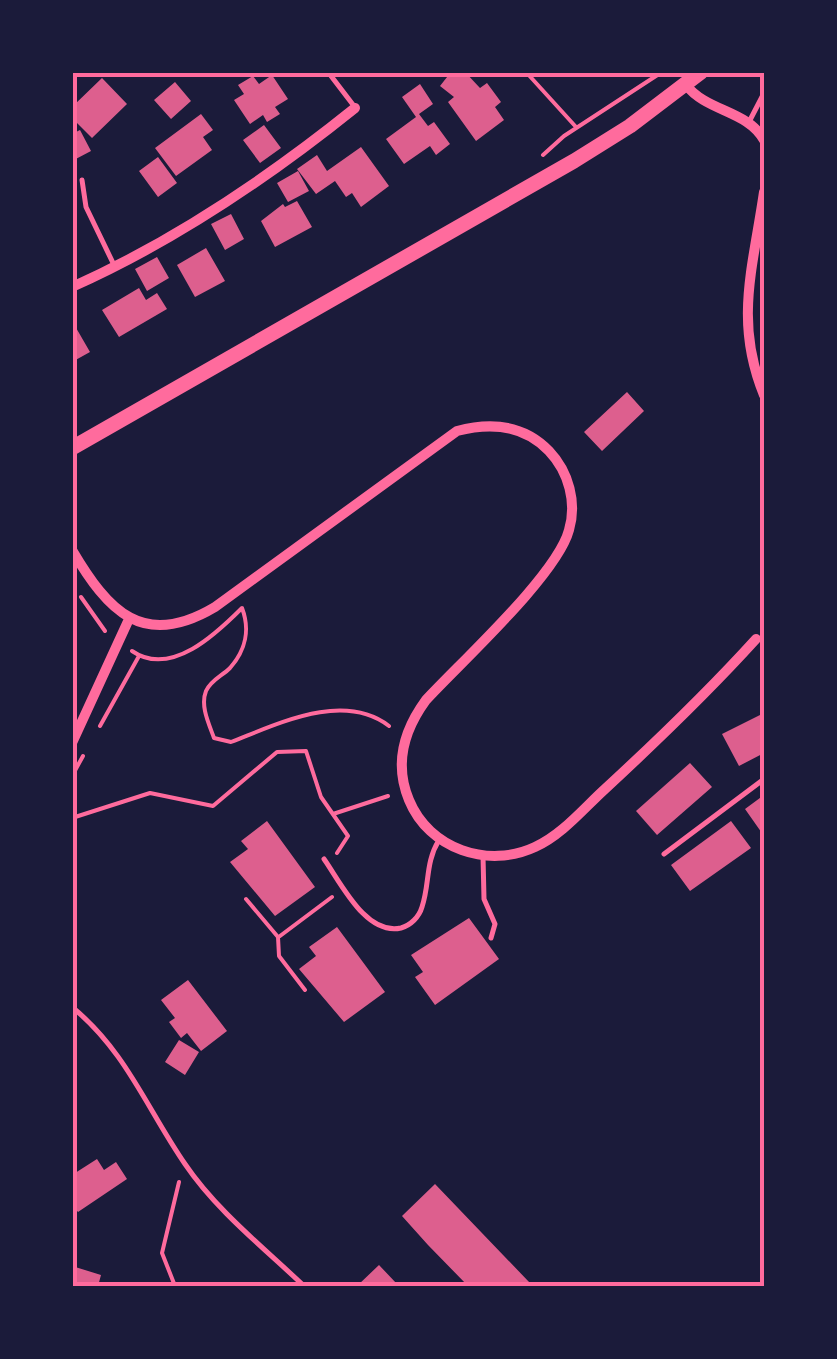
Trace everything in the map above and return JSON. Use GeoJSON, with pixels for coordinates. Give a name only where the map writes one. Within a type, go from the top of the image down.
{"type":"FeatureCollection","features":[{"type":"Feature","properties":{"kind":"main road"},"geometry":{"type":"LineString","coordinates":[[72,448],[547,176],[700,72]]}},
{"type":"Feature","properties":{"kind":"street"},"geometry":{"type":"LineString","coordinates":[[686,85],[707,104],[749,122],[764,140]]}},
{"type":"Feature","properties":{"kind":"street"},"geometry":{"type":"LineString","coordinates":[[72,287],[116,267],[280,168],[356,108]]}},
{"type":"Feature","properties":{"kind":"street"},"geometry":{"type":"LineString","coordinates":[[764,192],[744,319],[752,364],[764,395]]}},
{"type":"Feature","properties":{"kind":"street"},"geometry":{"type":"LineString","coordinates":[[72,550],[103,598],[128,619],[156,624],[196,618],[457,431],[497,425],[535,439],[562,469],[570,488],[571,519],[562,548],[426,700],[404,738],[402,771],[410,802],[440,839],[482,856],[520,854],[558,832],[760,642]]}},
{"type":"Feature","properties":{"kind":"street"},"geometry":{"type":"LineString","coordinates":[[72,743],[128,619]]}},
{"type":"Feature","properties":{"kind":"lane"},"geometry":{"type":"LineString","coordinates":[[328,72],[356,108]]}},
{"type":"Feature","properties":{"kind":"lane"},"geometry":{"type":"LineString","coordinates":[[749,122],[764,93]]}},
{"type":"Feature","properties":{"kind":"lane"},"geometry":{"type":"LineString","coordinates":[[82,180],[86,207],[116,267]]}},
{"type":"Feature","properties":{"kind":"lane"},"geometry":{"type":"LineString","coordinates":[[664,854],[764,779]]}},
{"type":"Feature","properties":{"kind":"lane"},"geometry":{"type":"LineString","coordinates":[[324,859],[375,924],[384,929],[407,926],[422,910],[426,870],[440,839]]}},
{"type":"Feature","properties":{"kind":"lane"},"geometry":{"type":"LineString","coordinates":[[482,856],[484,899],[495,924],[491,938]]}},
{"type":"Feature","properties":{"kind":"lane"},"geometry":{"type":"LineString","coordinates":[[72,1007],[98,1028],[137,1079],[184,1162],[206,1192],[304,1286]]}},
{"type":"Feature","properties":{"kind":"path"},"geometry":{"type":"LineString","coordinates":[[526,72],[576,127]]}},
{"type":"Feature","properties":{"kind":"path"},"geometry":{"type":"LineString","coordinates":[[536,161],[576,127],[662,72]]}},
{"type":"Feature","properties":{"kind":"path"},"geometry":{"type":"LineString","coordinates":[[242,608],[249,628],[245,640],[229,669],[206,690],[204,705],[214,738],[231,742],[332,710],[375,715],[389,726]]}},
{"type":"Feature","properties":{"kind":"path"},"geometry":{"type":"LineString","coordinates":[[98,728],[139,656]]}},
{"type":"Feature","properties":{"kind":"path"},"geometry":{"type":"LineString","coordinates":[[72,776],[90,744]]}},
{"type":"Feature","properties":{"kind":"path"},"geometry":{"type":"LineString","coordinates":[[72,818],[150,793],[213,806],[277,752],[306,751],[315,778],[348,836],[328,866]]}},
{"type":"Feature","properties":{"kind":"path"},"geometry":{"type":"LineString","coordinates":[[333,814],[388,796]]}},
{"type":"Feature","properties":{"kind":"path"},"geometry":{"type":"LineString","coordinates":[[278,937],[344,888]]}},
{"type":"Feature","properties":{"kind":"path"},"geometry":{"type":"LineString","coordinates":[[246,899],[278,937],[279,956],[304,990]]}},
{"type":"Feature","properties":{"kind":"path"},"geometry":{"type":"LineString","coordinates":[[175,1286],[162,1253],[184,1162]]}},
{"type":"Feature","properties":{"kind":"building"},"geometry":{"type":"Polygon","coordinates":[[[451,72],[465,72],[480,88],[487,83],[501,102],[495,107],[504,120],[476,141],[448,102],[454,97],[440,86],[451,72]]]}},
{"type":"Feature","properties":{"kind":"building"},"geometry":{"type":"Polygon","coordinates":[[[272,75],[288,99],[275,107],[280,114],[267,122],[263,115],[250,124],[234,100],[244,94],[238,85],[253,76],[259,84],[272,75]]]}},
{"type":"Feature","properties":{"kind":"building"},"geometry":{"type":"Polygon","coordinates":[[[102,78],[127,104],[92,138],[72,118],[72,107],[102,78]]]}},
{"type":"Feature","properties":{"kind":"building"},"geometry":{"type":"Polygon","coordinates":[[[175,82],[191,101],[171,119],[154,100],[175,82]]]}},
{"type":"Feature","properties":{"kind":"building"},"geometry":{"type":"Polygon","coordinates":[[[420,84],[433,104],[419,114],[428,126],[434,122],[450,144],[436,155],[430,146],[404,164],[386,139],[416,117],[402,97],[420,84]]]}},
{"type":"Feature","properties":{"kind":"building"},"geometry":{"type":"Polygon","coordinates":[[[201,114],[213,130],[203,137],[212,150],[176,176],[155,148],[201,114]]]}},
{"type":"Feature","properties":{"kind":"building"},"geometry":{"type":"Polygon","coordinates":[[[264,125],[281,148],[260,163],[243,140],[264,125]]]}},
{"type":"Feature","properties":{"kind":"building"},"geometry":{"type":"Polygon","coordinates":[[[80,130],[91,151],[72,161],[72,134],[80,130]]]}},
{"type":"Feature","properties":{"kind":"building"},"geometry":{"type":"Polygon","coordinates":[[[361,147],[389,186],[361,207],[352,193],[346,197],[335,181],[316,194],[297,169],[317,155],[327,171],[361,147]]]}},
{"type":"Feature","properties":{"kind":"building"},"geometry":{"type":"Polygon","coordinates":[[[158,157],[177,183],[158,197],[139,171],[158,157]]]}},
{"type":"Feature","properties":{"kind":"building"},"geometry":{"type":"Polygon","coordinates":[[[298,171],[309,191],[288,202],[277,183],[298,171]]]}},
{"type":"Feature","properties":{"kind":"building"},"geometry":{"type":"Polygon","coordinates":[[[297,201],[312,227],[275,247],[261,221],[283,204],[285,207],[297,201]]]}},
{"type":"Feature","properties":{"kind":"building"},"geometry":{"type":"Polygon","coordinates":[[[231,214],[244,239],[225,250],[211,224],[231,214]]]}},
{"type":"Feature","properties":{"kind":"building"},"geometry":{"type":"Polygon","coordinates":[[[206,248],[225,281],[195,297],[177,265],[206,248]]]}},
{"type":"Feature","properties":{"kind":"building"},"geometry":{"type":"Polygon","coordinates":[[[157,257],[169,278],[147,291],[135,269],[157,257]]]}},
{"type":"Feature","properties":{"kind":"building"},"geometry":{"type":"Polygon","coordinates":[[[139,288],[146,300],[157,293],[167,309],[119,337],[102,310],[139,288]]]}},
{"type":"Feature","properties":{"kind":"building"},"geometry":{"type":"Polygon","coordinates":[[[75,326],[90,352],[72,362],[72,328],[75,326]]]}},
{"type":"Feature","properties":{"kind":"building"},"geometry":{"type":"Polygon","coordinates":[[[627,392],[644,411],[602,451],[584,432],[627,392]]]}},
{"type":"Feature","properties":{"kind":"building"},"geometry":{"type":"Polygon","coordinates":[[[764,713],[764,753],[739,766],[722,734],[764,713]]]}},
{"type":"Feature","properties":{"kind":"building"},"geometry":{"type":"Polygon","coordinates":[[[690,763],[712,787],[657,835],[636,811],[690,763]]]}},
{"type":"Feature","properties":{"kind":"building"},"geometry":{"type":"Polygon","coordinates":[[[764,795],[764,836],[745,809],[764,795]]]}},
{"type":"Feature","properties":{"kind":"building"},"geometry":{"type":"Polygon","coordinates":[[[267,821],[315,887],[275,916],[230,862],[248,849],[241,841],[267,821]]]}},
{"type":"Feature","properties":{"kind":"building"},"geometry":{"type":"Polygon","coordinates":[[[731,821],[751,848],[690,891],[671,865],[731,821]]]}},
{"type":"Feature","properties":{"kind":"building"},"geometry":{"type":"Polygon","coordinates":[[[469,918],[499,959],[435,1005],[415,977],[423,972],[411,955],[469,918]]]}},
{"type":"Feature","properties":{"kind":"building"},"geometry":{"type":"Polygon","coordinates":[[[337,927],[385,992],[344,1022],[299,969],[316,956],[309,947],[337,927]]]}},
{"type":"Feature","properties":{"kind":"building"},"geometry":{"type":"Polygon","coordinates":[[[188,980],[227,1031],[201,1051],[187,1033],[181,1038],[169,1022],[175,1018],[161,1000],[188,980]]]}},
{"type":"Feature","properties":{"kind":"building"},"geometry":{"type":"Polygon","coordinates":[[[179,1040],[199,1052],[185,1075],[165,1062],[179,1040]]]}},
{"type":"Feature","properties":{"kind":"building"},"geometry":{"type":"Polygon","coordinates":[[[97,1159],[104,1170],[116,1162],[127,1179],[78,1212],[72,1205],[72,1175],[97,1159]]]}},
{"type":"Feature","properties":{"kind":"building"},"geometry":{"type":"Polygon","coordinates":[[[435,1184],[530,1283],[468,1286],[428,1245],[402,1216],[435,1184]]]}},
{"type":"Feature","properties":{"kind":"building"},"geometry":{"type":"Polygon","coordinates":[[[379,1265],[397,1284],[357,1286],[379,1265]]]}},
{"type":"Feature","properties":{"kind":"building"},"geometry":{"type":"Polygon","coordinates":[[[72,1266],[101,1275],[98,1286],[72,1286],[72,1266]]]}}]}
